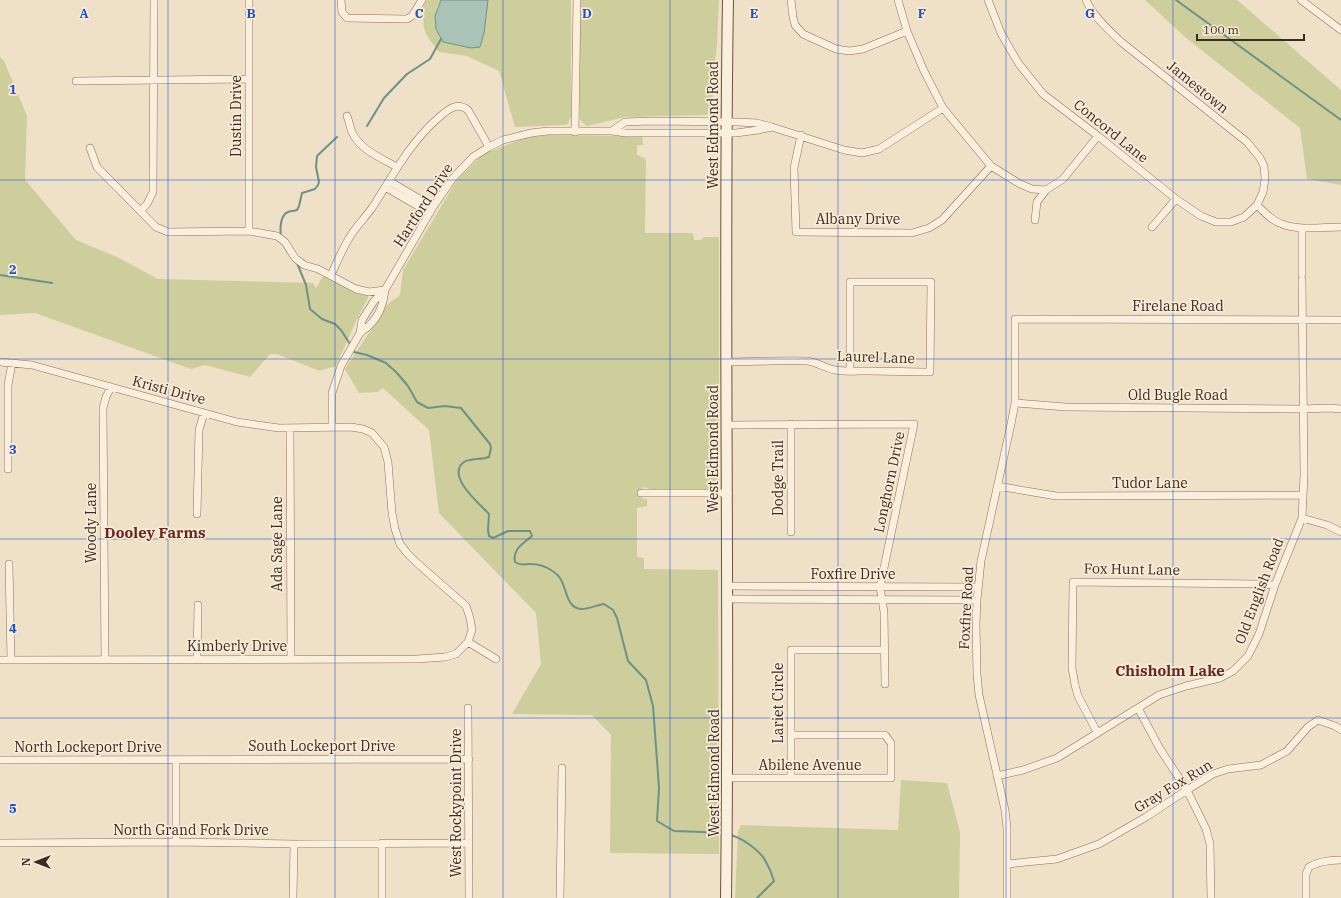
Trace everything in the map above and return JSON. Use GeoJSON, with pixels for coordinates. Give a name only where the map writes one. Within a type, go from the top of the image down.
{"type":"FeatureCollection","features":[{"type":"Feature","properties":{"kind":"main road","name":"West Edmond Road"},"geometry":{"type":"LineString","coordinates":[[726,898],[728,778],[726,121],[728,0]]}},
{"type":"Feature","properties":{"kind":"street"},"geometry":{"type":"LineString","coordinates":[[140,211],[147,204],[153,192],[154,0]]}},
{"type":"Feature","properties":{"kind":"street","name":"Dustin Drive"},"geometry":{"type":"LineString","coordinates":[[248,0],[249,231]]}},
{"type":"Feature","properties":{"kind":"street"},"geometry":{"type":"LineString","coordinates":[[342,0],[342,12],[347,18],[407,19],[412,16],[422,0]]}},
{"type":"Feature","properties":{"kind":"street"},"geometry":{"type":"LineString","coordinates":[[575,132],[576,0]]}},
{"type":"Feature","properties":{"kind":"street"},"geometry":{"type":"LineString","coordinates":[[791,0],[795,25],[803,34],[836,49],[849,51],[863,49],[907,31]]}},
{"type":"Feature","properties":{"kind":"street"},"geometry":{"type":"LineString","coordinates":[[898,0],[907,31],[924,71],[944,108],[991,166],[1020,184],[1032,189],[1046,190]]}},
{"type":"Feature","properties":{"kind":"street","name":"Concord Lane"},"geometry":{"type":"LineString","coordinates":[[988,0],[1001,33],[1020,64],[1043,94],[1176,199],[1201,216],[1216,222],[1231,222],[1244,217],[1258,205]]}},
{"type":"Feature","properties":{"kind":"street","name":"Jamestown"},"geometry":{"type":"LineString","coordinates":[[1086,0],[1093,12],[1120,41],[1247,142],[1264,166],[1265,179],[1263,192],[1258,205]]}},
{"type":"Feature","properties":{"kind":"street"},"geometry":{"type":"LineString","coordinates":[[1301,0],[1341,30]]}},
{"type":"Feature","properties":{"kind":"street"},"geometry":{"type":"LineString","coordinates":[[76,81],[248,79]]}},
{"type":"Feature","properties":{"kind":"street"},"geometry":{"type":"LineString","coordinates":[[331,275],[341,252],[353,232],[364,220],[409,148],[428,127],[444,113],[458,106],[468,110],[489,147]]}},
{"type":"Feature","properties":{"kind":"street","name":"Hartford Drive"},"geometry":{"type":"LineString","coordinates":[[612,131],[625,122],[726,121],[772,127],[801,135],[844,150],[862,153],[870,152],[886,145],[944,108]]}},
{"type":"Feature","properties":{"kind":"street"},"geometry":{"type":"LineString","coordinates":[[347,116],[352,133],[361,145],[397,167]]}},
{"type":"Feature","properties":{"kind":"street","name":"Hartford Drive"},"geometry":{"type":"LineString","coordinates":[[332,427],[332,393],[341,366],[360,333],[362,320],[374,300],[385,290],[432,210],[453,178],[473,157],[503,140],[531,132],[612,131],[626,133],[726,133],[772,127]]}},
{"type":"Feature","properties":{"kind":"street","name":"Albany Drive"},"geometry":{"type":"LineString","coordinates":[[801,135],[794,168],[796,232],[912,233],[929,228],[942,220],[991,166]]}},
{"type":"Feature","properties":{"kind":"street"},"geometry":{"type":"LineString","coordinates":[[1035,220],[1037,202],[1046,190],[1063,179],[1098,136]]}},
{"type":"Feature","properties":{"kind":"street"},"geometry":{"type":"LineString","coordinates":[[90,148],[97,167],[156,227],[168,232],[249,231],[277,236],[285,242],[295,258],[304,265],[318,269],[356,289],[369,292],[385,290]]}},
{"type":"Feature","properties":{"kind":"street"},"geometry":{"type":"LineString","coordinates":[[387,184],[432,210]]}},
{"type":"Feature","properties":{"kind":"street"},"geometry":{"type":"LineString","coordinates":[[1152,227],[1176,199]]}},
{"type":"Feature","properties":{"kind":"street"},"geometry":{"type":"LineString","coordinates":[[1258,205],[1268,216],[1281,224],[1302,228],[1341,227]]}},
{"type":"Feature","properties":{"kind":"street","name":"Old English Road"},"geometry":{"type":"LineString","coordinates":[[997,776],[1023,770],[1057,758],[1097,732],[1159,696],[1186,686],[1220,678],[1233,672],[1248,656],[1259,634],[1275,585],[1302,518],[1302,228]]}},
{"type":"Feature","properties":{"kind":"street","name":"Laurel Lane"},"geometry":{"type":"LineString","coordinates":[[727,362],[769,362],[786,360],[808,361],[836,370],[850,371],[930,372],[931,282],[850,282],[850,371]]}},
{"type":"Feature","properties":{"kind":"street","name":"Hartford Drive"},"geometry":{"type":"LineString","coordinates":[[360,333],[370,326],[383,304],[385,290]]}},
{"type":"Feature","properties":{"kind":"street","name":"Firelane Road"},"geometry":{"type":"LineString","coordinates":[[1015,319],[1341,320]]}},
{"type":"Feature","properties":{"kind":"street","name":"Foxfire Road"},"geometry":{"type":"LineString","coordinates":[[1007,898],[1007,828],[1005,810],[978,688],[976,659],[977,600],[981,561],[1015,403],[1015,319]]}},
{"type":"Feature","properties":{"kind":"street","name":"Kristi Drive"},"geometry":{"type":"LineString","coordinates":[[0,362],[32,365],[237,422],[261,426],[290,428],[351,427],[363,428],[372,433],[384,447],[388,462],[392,513],[395,530],[400,544],[417,563],[466,606],[472,630],[468,642]]}},
{"type":"Feature","properties":{"kind":"street"},"geometry":{"type":"LineString","coordinates":[[8,469],[8,385],[12,363]]}},
{"type":"Feature","properties":{"kind":"street","name":"Woody Lane"},"geometry":{"type":"LineString","coordinates":[[105,660],[103,408],[111,387]]}},
{"type":"Feature","properties":{"kind":"street","name":"Old Bugle Road"},"geometry":{"type":"LineString","coordinates":[[1015,403],[1066,407],[1341,409]]}},
{"type":"Feature","properties":{"kind":"street"},"geometry":{"type":"LineString","coordinates":[[197,514],[199,430],[204,413]]}},
{"type":"Feature","properties":{"kind":"street","name":"Dodge Trail"},"geometry":{"type":"LineString","coordinates":[[791,424],[791,532]]}},
{"type":"Feature","properties":{"kind":"street","name":"Longhorn Drive"},"geometry":{"type":"LineString","coordinates":[[728,425],[914,424],[880,587],[884,612],[885,684]]}},
{"type":"Feature","properties":{"kind":"street","name":"Ada Sage Lane"},"geometry":{"type":"LineString","coordinates":[[290,428],[291,659]]}},
{"type":"Feature","properties":{"kind":"street","name":"Tudor Lane"},"geometry":{"type":"LineString","coordinates":[[997,486],[1056,496],[1303,495]]}},
{"type":"Feature","properties":{"kind":"street"},"geometry":{"type":"LineString","coordinates":[[641,493],[728,493]]}},
{"type":"Feature","properties":{"kind":"street"},"geometry":{"type":"LineString","coordinates":[[1302,518],[1327,525],[1341,532]]}},
{"type":"Feature","properties":{"kind":"street"},"geometry":{"type":"LineString","coordinates":[[9,564],[11,660]]}},
{"type":"Feature","properties":{"kind":"street","name":"Fox Hunt Lane"},"geometry":{"type":"LineString","coordinates":[[1097,732],[1078,696],[1072,668],[1073,582],[1275,585]]}},
{"type":"Feature","properties":{"kind":"street","name":"Foxfire Drive"},"geometry":{"type":"LineString","coordinates":[[728,586],[978,588]]}},
{"type":"Feature","properties":{"kind":"street","name":"Foxfire Drive"},"geometry":{"type":"LineString","coordinates":[[728,599],[977,600]]}},
{"type":"Feature","properties":{"kind":"street"},"geometry":{"type":"LineString","coordinates":[[198,605],[198,659]]}},
{"type":"Feature","properties":{"kind":"street"},"geometry":{"type":"LineString","coordinates":[[468,642],[496,659]]}},
{"type":"Feature","properties":{"kind":"street","name":"Kimberly Drive"},"geometry":{"type":"LineString","coordinates":[[0,660],[417,659],[445,657],[456,654],[468,642]]}},
{"type":"Feature","properties":{"kind":"street","name":"Lariet Circle"},"geometry":{"type":"LineString","coordinates":[[791,778],[791,650],[884,650]]}},
{"type":"Feature","properties":{"kind":"street","name":"West Rockypoint Drive"},"geometry":{"type":"LineString","coordinates":[[468,708],[469,898]]}},
{"type":"Feature","properties":{"kind":"street"},"geometry":{"type":"LineString","coordinates":[[1138,708],[1160,748],[1187,790],[1206,829],[1210,844],[1211,898]]}},
{"type":"Feature","properties":{"kind":"street","name":"Gray Fox Run"},"geometry":{"type":"LineString","coordinates":[[1007,864],[1057,859],[1099,844],[1146,817],[1213,774],[1228,769],[1261,765],[1274,758],[1286,751],[1308,727],[1318,720],[1335,726],[1341,730]]}},
{"type":"Feature","properties":{"kind":"street","name":"Abilene Avenue"},"geometry":{"type":"LineString","coordinates":[[728,778],[892,778],[891,743],[886,735],[791,735]]}},
{"type":"Feature","properties":{"kind":"street","name":"South Lockeport Drive"},"geometry":{"type":"LineString","coordinates":[[176,760],[469,759]]}},
{"type":"Feature","properties":{"kind":"street","name":"North Lockeport Drive"},"geometry":{"type":"LineString","coordinates":[[0,760],[176,760]]}},
{"type":"Feature","properties":{"kind":"street"},"geometry":{"type":"LineString","coordinates":[[176,760],[176,842]]}},
{"type":"Feature","properties":{"kind":"street"},"geometry":{"type":"LineString","coordinates":[[560,898],[562,768]]}},
{"type":"Feature","properties":{"kind":"street","name":"North Grand Fork Drive"},"geometry":{"type":"LineString","coordinates":[[0,844],[176,842],[294,844],[469,843]]}},
{"type":"Feature","properties":{"kind":"street"},"geometry":{"type":"LineString","coordinates":[[382,843],[382,898]]}},
{"type":"Feature","properties":{"kind":"street"},"geometry":{"type":"LineString","coordinates":[[293,898],[294,844]]}},
{"type":"Feature","properties":{"kind":"street"},"geometry":{"type":"LineString","coordinates":[[1306,898],[1306,874],[1309,867],[1326,860],[1341,860]]}},
{"type":"Feature","properties":{"kind":"green space"},"geometry":{"type":"Polygon","coordinates":[[[427,0],[441,0],[437,8],[436,29],[443,42],[471,48],[488,0],[571,0],[571,117],[568,124],[515,127],[499,71],[467,56],[439,52],[430,41],[424,28],[422,9],[427,0]]]}},
{"type":"Feature","properties":{"kind":"green space"},"geometry":{"type":"Polygon","coordinates":[[[579,0],[719,0],[712,107],[707,115],[625,117],[587,126],[582,122],[580,119],[579,0]]]}},
{"type":"Feature","properties":{"kind":"green space"},"geometry":{"type":"Polygon","coordinates":[[[1145,0],[1237,0],[1341,90],[1341,185],[1307,179],[1300,128],[1185,37],[1145,0]]]}},
{"type":"Feature","properties":{"kind":"green space"},"geometry":{"type":"Polygon","coordinates":[[[0,57],[4,61],[27,116],[25,180],[76,240],[119,258],[158,279],[313,283],[316,288],[323,276],[358,294],[368,296],[336,366],[320,371],[277,354],[270,354],[250,377],[205,365],[191,369],[35,313],[0,315],[0,57]]]}},
{"type":"Feature","properties":{"kind":"green space"},"geometry":{"type":"Polygon","coordinates":[[[549,135],[642,136],[643,145],[637,145],[637,155],[646,160],[645,233],[692,233],[694,240],[701,240],[704,237],[718,237],[719,240],[719,482],[708,489],[650,489],[643,487],[642,499],[647,499],[647,506],[637,508],[637,557],[644,558],[644,569],[718,570],[719,854],[610,853],[611,735],[592,715],[512,714],[541,664],[536,613],[439,513],[429,430],[383,388],[377,392],[359,393],[345,369],[388,304],[400,295],[403,270],[457,180],[483,154],[525,138],[549,135]]]}},
{"type":"Feature","properties":{"kind":"green space"},"geometry":{"type":"Polygon","coordinates":[[[901,780],[947,783],[960,832],[959,898],[735,898],[738,832],[741,825],[898,830],[901,780]]]}},
{"type":"Feature","properties":{"kind":"shaded area"},"geometry":{"type":"Polygon","coordinates":[[[441,0],[488,0],[484,33],[480,47],[471,48],[443,42],[436,29],[435,16],[441,0]]]}},
{"type":"Feature","properties":{"kind":"waterway"},"geometry":{"type":"LineString","coordinates":[[1176,0],[1341,120]]}},
{"type":"Feature","properties":{"kind":"waterway"},"geometry":{"type":"LineString","coordinates":[[367,126],[384,98],[407,74],[430,59],[441,39]]}},
{"type":"Feature","properties":{"kind":"waterway"},"geometry":{"type":"LineString","coordinates":[[281,236],[283,216],[288,212],[297,210],[302,193],[315,189],[318,185],[319,182],[316,167],[317,156],[337,137]]}},
{"type":"Feature","properties":{"kind":"waterway"},"geometry":{"type":"LineString","coordinates":[[284,246],[289,254]]}},
{"type":"Feature","properties":{"kind":"waterway"},"geometry":{"type":"LineString","coordinates":[[297,263],[306,285],[310,309],[322,319],[335,324],[350,344]]}},
{"type":"Feature","properties":{"kind":"waterway"},"geometry":{"type":"LineString","coordinates":[[0,275],[52,283]]}},
{"type":"Feature","properties":{"kind":"waterway"},"geometry":{"type":"LineString","coordinates":[[353,350],[354,352],[367,355],[386,363],[408,386],[417,402],[428,408],[445,406],[461,408],[490,444],[491,448],[489,457],[469,460],[464,462],[459,468],[461,482],[466,490],[489,514],[489,536],[493,538],[508,531],[530,531],[532,536],[522,544],[515,553],[515,562],[521,564],[533,564],[549,569],[559,577],[570,602],[577,608],[584,609],[604,604],[613,610],[617,618],[628,661],[646,680],[653,706],[659,788],[657,821],[674,831],[723,834]]}},
{"type":"Feature","properties":{"kind":"waterway"},"geometry":{"type":"LineString","coordinates":[[730,835],[739,838],[754,848],[765,860],[770,870],[774,881],[757,898]]}},
{"type":"Feature","properties":{"kind":"district","name":"Dooley Farms"},"geometry":{"type":"Point","coordinates":[155,532]}},
{"type":"Feature","properties":{"kind":"district","name":"Chisholm Lake"},"geometry":{"type":"Point","coordinates":[1170,670]}}]}
